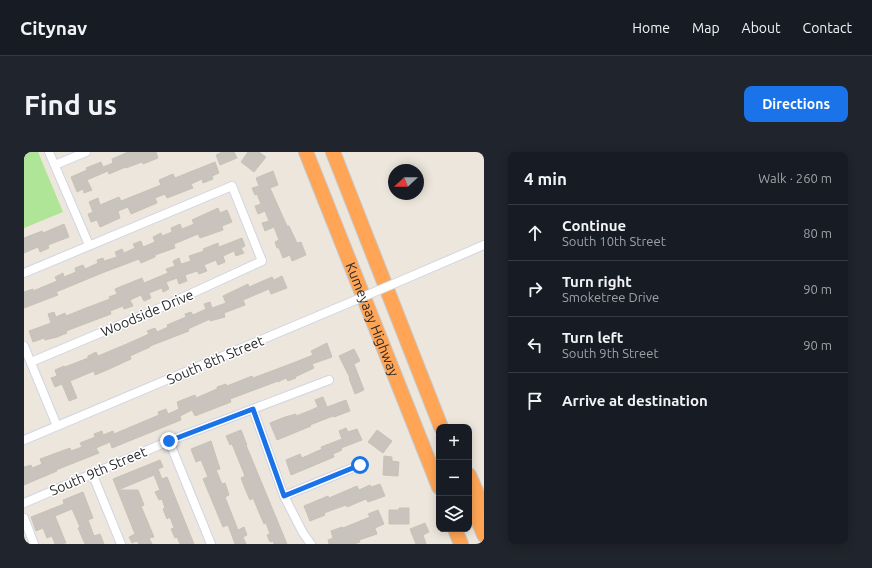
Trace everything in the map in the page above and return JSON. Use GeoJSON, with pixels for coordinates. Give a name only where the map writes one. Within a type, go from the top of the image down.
{"type":"FeatureCollection","features":[{"type":"Feature","properties":{"kind":"highway","name":"Kumeyaay Highway"},"geometry":{"type":"LineString","coordinates":[[306,152],[436,479]]}},
{"type":"Feature","properties":{"kind":"highway","name":"Kumeyaay Highway"},"geometry":{"type":"LineString","coordinates":[[333,152],[440,424]]}},
{"type":"Feature","properties":{"kind":"highway"},"geometry":{"type":"LineString","coordinates":[[429,397],[445,418],[448,424]]}},
{"type":"Feature","properties":{"kind":"highway"},"geometry":{"type":"LineString","coordinates":[[472,482],[484,509]]}},
{"type":"Feature","properties":{"kind":"highway"},"geometry":{"type":"LineString","coordinates":[[472,505],[484,535]]}},
{"type":"Feature","properties":{"kind":"highway"},"geometry":{"type":"LineString","coordinates":[[456,532],[461,544]]}},
{"type":"Feature","properties":{"kind":"street"},"geometry":{"type":"LineString","coordinates":[[24,273],[89,245],[50,152]]}},
{"type":"Feature","properties":{"kind":"street"},"geometry":{"type":"LineString","coordinates":[[55,165],[86,152]]}},
{"type":"Feature","properties":{"kind":"street","name":"Woodside Drive"},"geometry":{"type":"LineString","coordinates":[[31,362],[162,307],[262,261],[232,186],[89,245]]}},
{"type":"Feature","properties":{"kind":"street","name":"South 8th Street"},"geometry":{"type":"LineString","coordinates":[[24,440],[484,245]]}},
{"type":"Feature","properties":{"kind":"street"},"geometry":{"type":"LineString","coordinates":[[24,346],[57,426]]}},
{"type":"Feature","properties":{"kind":"street","name":"South 9th Street"},"geometry":{"type":"LineString","coordinates":[[24,503],[169,441],[329,380]]}},
{"type":"Feature","properties":{"kind":"street"},"geometry":{"type":"LineString","coordinates":[[253,409],[284,496],[303,533],[311,544]]}},
{"type":"Feature","properties":{"kind":"street"},"geometry":{"type":"LineString","coordinates":[[169,441],[211,544]]}},
{"type":"Feature","properties":{"kind":"street"},"geometry":{"type":"LineString","coordinates":[[284,496],[360,465]]}},
{"type":"Feature","properties":{"kind":"street"},"geometry":{"type":"LineString","coordinates":[[92,473],[121,544]]}},
{"type":"Feature","properties":{"kind":"street"},"geometry":{"type":"LineString","coordinates":[[24,518],[34,544]]}},
{"type":"Feature","properties":{"kind":"green space"},"geometry":{"type":"Polygon","coordinates":[[[24,152],[38,152],[63,212],[24,228],[24,152]]]}},
{"type":"Feature","properties":{"kind":"building"},"geometry":{"type":"Polygon","coordinates":[[[128,152],[156,152],[158,158],[143,164],[142,162],[126,167],[109,174],[108,171],[87,180],[92,190],[84,193],[83,189],[77,192],[71,177],[87,170],[86,168],[101,162],[103,167],[113,163],[112,159],[128,152]]]}},
{"type":"Feature","properties":{"kind":"building"},"geometry":{"type":"Polygon","coordinates":[[[222,152],[234,152],[237,158],[220,165],[216,155],[222,152]]]}},
{"type":"Feature","properties":{"kind":"building"},"geometry":{"type":"Polygon","coordinates":[[[248,152],[259,152],[266,157],[254,172],[241,162],[248,152]]]}},
{"type":"Feature","properties":{"kind":"building"},"geometry":{"type":"Polygon","coordinates":[[[215,162],[219,173],[212,176],[213,179],[203,183],[202,179],[191,184],[193,188],[167,198],[165,194],[155,198],[157,203],[131,214],[128,207],[118,211],[120,218],[100,227],[97,220],[91,222],[88,214],[93,212],[89,202],[98,198],[100,205],[119,197],[121,201],[161,185],[159,180],[173,174],[175,178],[215,162]]]}},
{"type":"Feature","properties":{"kind":"building"},"geometry":{"type":"Polygon","coordinates":[[[273,171],[278,185],[270,188],[287,226],[289,226],[297,243],[301,242],[306,255],[292,261],[290,255],[283,258],[275,242],[279,240],[274,227],[265,231],[262,223],[269,221],[265,211],[258,214],[255,206],[261,204],[257,194],[255,195],[252,188],[259,186],[256,178],[273,171]]]}},
{"type":"Feature","properties":{"kind":"building"},"geometry":{"type":"Polygon","coordinates":[[[218,208],[220,213],[227,210],[232,222],[222,226],[223,230],[200,238],[198,234],[174,244],[175,248],[155,255],[155,257],[141,263],[139,259],[102,273],[56,292],[58,295],[24,308],[24,292],[33,289],[33,291],[57,281],[55,277],[63,273],[64,277],[76,272],[75,268],[83,265],[85,269],[98,263],[97,260],[103,258],[104,261],[117,257],[115,252],[122,249],[124,253],[135,248],[133,244],[141,241],[143,247],[155,242],[153,237],[161,233],[162,236],[172,232],[171,228],[180,224],[182,229],[194,224],[192,220],[218,208]]]}},
{"type":"Feature","properties":{"kind":"building"},"geometry":{"type":"Polygon","coordinates":[[[64,224],[69,237],[48,245],[49,248],[40,252],[38,247],[24,253],[24,238],[42,231],[43,233],[64,224]]]}},
{"type":"Feature","properties":{"kind":"building"},"geometry":{"type":"Polygon","coordinates":[[[242,238],[245,246],[241,248],[244,253],[236,256],[234,251],[223,256],[225,262],[218,265],[216,260],[204,265],[207,271],[199,274],[197,271],[185,275],[187,281],[179,284],[177,278],[166,282],[169,289],[163,292],[162,288],[149,293],[151,298],[144,301],[141,295],[130,300],[133,306],[124,309],[123,306],[110,311],[111,314],[66,331],[67,333],[57,337],[45,340],[44,338],[33,342],[29,331],[51,323],[48,314],[54,312],[56,317],[65,313],[66,316],[110,299],[109,297],[117,294],[115,289],[142,278],[144,283],[168,273],[166,269],[175,266],[173,261],[179,258],[181,264],[191,261],[189,256],[204,251],[203,249],[218,243],[219,247],[242,238]]]}},
{"type":"Feature","properties":{"kind":"building"},"geometry":{"type":"Polygon","coordinates":[[[282,276],[287,288],[271,294],[269,289],[243,300],[245,305],[224,313],[225,317],[210,321],[210,319],[188,329],[189,331],[150,346],[130,356],[131,359],[95,375],[94,371],[70,381],[77,398],[69,401],[62,384],[55,387],[51,378],[57,376],[55,370],[88,358],[88,356],[96,352],[98,356],[129,343],[149,334],[147,331],[155,328],[157,332],[168,327],[167,325],[186,317],[185,314],[191,312],[193,315],[206,309],[204,304],[210,302],[212,308],[226,303],[223,296],[248,284],[249,287],[272,277],[274,280],[282,276]]]}},
{"type":"Feature","properties":{"kind":"building"},"geometry":{"type":"Polygon","coordinates":[[[327,343],[332,357],[312,364],[314,368],[295,377],[296,378],[288,381],[286,378],[230,399],[231,402],[195,416],[192,410],[180,416],[181,420],[112,448],[110,442],[96,448],[99,453],[56,470],[57,471],[24,485],[24,467],[31,465],[32,468],[42,464],[40,459],[70,448],[71,451],[82,447],[80,443],[95,437],[94,434],[102,431],[103,435],[113,431],[114,434],[159,415],[158,412],[166,409],[168,414],[179,409],[177,402],[195,395],[196,398],[217,389],[217,387],[226,384],[227,386],[252,376],[253,378],[293,363],[313,355],[311,351],[327,343]]]}},
{"type":"Feature","properties":{"kind":"building"},"geometry":{"type":"Polygon","coordinates":[[[354,349],[360,361],[354,364],[364,390],[355,394],[350,378],[339,356],[354,349]]]}},
{"type":"Feature","properties":{"kind":"building"},"geometry":{"type":"Polygon","coordinates":[[[323,397],[327,407],[346,400],[350,411],[310,425],[311,426],[277,440],[270,423],[296,414],[296,416],[318,407],[315,400],[323,397]]]}},
{"type":"Feature","properties":{"kind":"building"},"geometry":{"type":"Polygon","coordinates":[[[346,428],[348,432],[357,429],[362,440],[341,448],[342,450],[333,454],[334,457],[291,475],[286,460],[300,454],[302,458],[322,449],[321,447],[342,439],[339,431],[346,428]]]}},
{"type":"Feature","properties":{"kind":"building"},"geometry":{"type":"Polygon","coordinates":[[[241,430],[287,544],[274,544],[273,541],[270,542],[267,535],[270,534],[266,523],[264,524],[253,498],[250,500],[246,491],[241,478],[245,476],[232,444],[230,445],[226,436],[241,430]]]}},
{"type":"Feature","properties":{"kind":"building"},"geometry":{"type":"Polygon","coordinates":[[[377,430],[392,441],[383,453],[368,442],[377,430]]]}},
{"type":"Feature","properties":{"kind":"building"},"geometry":{"type":"Polygon","coordinates":[[[211,441],[220,469],[216,470],[222,484],[225,483],[229,495],[225,497],[238,530],[244,527],[247,535],[243,537],[246,544],[235,544],[228,525],[223,527],[203,479],[208,477],[201,460],[196,462],[191,449],[211,441]]]}},
{"type":"Feature","properties":{"kind":"building"},"geometry":{"type":"Polygon","coordinates":[[[384,456],[392,457],[392,461],[399,462],[398,476],[383,475],[384,456]]]}},
{"type":"Feature","properties":{"kind":"building"},"geometry":{"type":"Polygon","coordinates":[[[160,460],[163,467],[158,469],[162,479],[167,477],[194,544],[180,544],[177,537],[175,538],[171,529],[174,528],[170,517],[167,519],[163,509],[165,508],[162,499],[159,500],[155,492],[160,490],[154,475],[118,490],[138,490],[144,505],[141,506],[154,537],[149,538],[152,544],[139,544],[137,541],[132,543],[129,537],[135,534],[113,479],[160,460]]]}},
{"type":"Feature","properties":{"kind":"building"},"geometry":{"type":"Polygon","coordinates":[[[380,484],[385,496],[368,502],[366,499],[347,507],[346,505],[324,513],[325,515],[310,521],[304,506],[328,496],[329,498],[357,486],[359,490],[370,485],[371,487],[380,484]]]}},
{"type":"Feature","properties":{"kind":"building"},"geometry":{"type":"Polygon","coordinates":[[[83,492],[93,518],[88,520],[94,536],[100,534],[104,544],[85,544],[78,528],[80,527],[72,509],[55,516],[66,543],[55,544],[52,536],[47,538],[43,528],[36,531],[31,517],[64,504],[63,500],[83,492]]]}},
{"type":"Feature","properties":{"kind":"building"},"geometry":{"type":"Polygon","coordinates":[[[399,508],[409,508],[409,524],[389,524],[389,510],[399,510],[399,508]]]}},
{"type":"Feature","properties":{"kind":"building"},"geometry":{"type":"Polygon","coordinates":[[[378,510],[384,524],[375,528],[377,534],[359,540],[360,542],[354,544],[329,544],[328,540],[333,538],[331,531],[342,527],[343,528],[370,517],[368,514],[378,510]]]}},
{"type":"Feature","properties":{"kind":"building"},"geometry":{"type":"Polygon","coordinates":[[[425,523],[429,532],[423,535],[426,544],[416,544],[410,529],[425,523]]]}},
{"type":"Feature","properties":{"kind":"route"},"geometry":{"type":"LineString","coordinates":[[169,441],[253,409],[284,496],[360,465]]}}]}
